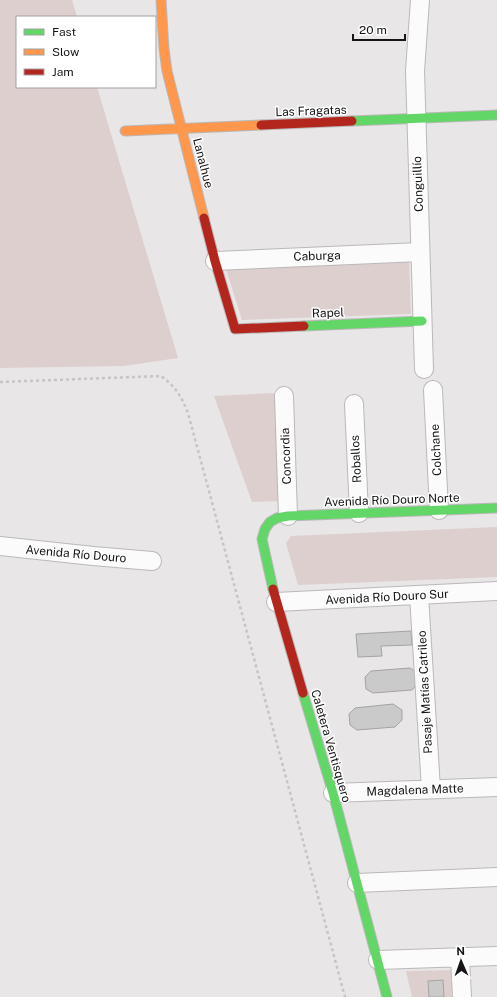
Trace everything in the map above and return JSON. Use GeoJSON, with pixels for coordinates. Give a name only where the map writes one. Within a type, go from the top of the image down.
{"type":"FeatureCollection","features":[{"type":"Feature","properties":{"kind":"street","name":"Lanalhue"},"geometry":{"type":"LineString","coordinates":[[161,0],[165,59],[215,261],[235,329]]}},
{"type":"Feature","properties":{"kind":"street","name":"Conguillío"},"geometry":{"type":"LineString","coordinates":[[420,0],[415,64],[424,369]]}},
{"type":"Feature","properties":{"kind":"street","name":"Las Fragatas"},"geometry":{"type":"LineString","coordinates":[[125,131],[497,115]]}},
{"type":"Feature","properties":{"kind":"street","name":"Caburga"},"geometry":{"type":"LineString","coordinates":[[215,261],[420,252]]}},
{"type":"Feature","properties":{"kind":"street","name":"Rapel"},"geometry":{"type":"LineString","coordinates":[[235,329],[422,321]]}},
{"type":"Feature","properties":{"kind":"street","name":"Colchane"},"geometry":{"type":"LineString","coordinates":[[433,390],[439,510]]}},
{"type":"Feature","properties":{"kind":"street","name":"Concordia"},"geometry":{"type":"LineString","coordinates":[[284,396],[288,516]]}},
{"type":"Feature","properties":{"kind":"street","name":"Roballos"},"geometry":{"type":"LineString","coordinates":[[354,404],[359,514]]}},
{"type":"Feature","properties":{"kind":"street","name":"Avenida Río Douro Norte"},"geometry":{"type":"LineString","coordinates":[[288,516],[497,508]]}},
{"type":"Feature","properties":{"kind":"street","name":"Caletera Ventisquero"},"geometry":{"type":"LineString","coordinates":[[288,516],[276,518],[268,522],[264,529],[262,539],[276,602],[332,793],[387,997]]}},
{"type":"Feature","properties":{"kind":"street","name":"Avenida Río Douro"},"geometry":{"type":"LineString","coordinates":[[0,546],[86,556],[152,561]]}},
{"type":"Feature","properties":{"kind":"street","name":"Avenida Río Douro Sur"},"geometry":{"type":"LineString","coordinates":[[276,602],[497,591]]}},
{"type":"Feature","properties":{"kind":"street","name":"Pasaje Matías Catrileo"},"geometry":{"type":"LineString","coordinates":[[419,595],[431,789]]}},
{"type":"Feature","properties":{"kind":"street","name":"Magdalena Matte"},"geometry":{"type":"LineString","coordinates":[[332,793],[497,787]]}},
{"type":"Feature","properties":{"kind":"street"},"geometry":{"type":"LineString","coordinates":[[357,882],[497,877]]}},
{"type":"Feature","properties":{"kind":"street"},"geometry":{"type":"LineString","coordinates":[[378,960],[497,956]]}},
{"type":"Feature","properties":{"kind":"street"},"geometry":{"type":"LineString","coordinates":[[460,958],[462,997]]}},
{"type":"Feature","properties":{"kind":"path"},"geometry":{"type":"LineString","coordinates":[[0,382],[161,376],[171,383],[180,394],[188,413],[345,997]]}},
{"type":"Feature","properties":{"kind":"shaded area"},"geometry":{"type":"Polygon","coordinates":[[[0,0],[72,0],[77,16],[16,16],[16,88],[97,88],[178,358],[124,366],[0,368],[0,0]]]}},
{"type":"Feature","properties":{"kind":"shaded area"},"geometry":{"type":"Polygon","coordinates":[[[409,260],[411,314],[242,320],[225,266],[409,260]]]}},
{"type":"Feature","properties":{"kind":"shaded area"},"geometry":{"type":"Polygon","coordinates":[[[275,393],[280,501],[252,502],[214,396],[275,393]]]}},
{"type":"Feature","properties":{"kind":"shaded area"},"geometry":{"type":"Polygon","coordinates":[[[497,527],[497,577],[298,585],[286,543],[291,536],[497,527]]]}},
{"type":"Feature","properties":{"kind":"shaded area"},"geometry":{"type":"Polygon","coordinates":[[[455,970],[455,997],[412,997],[406,971],[455,970]]]}},
{"type":"Feature","properties":{"kind":"building"},"geometry":{"type":"Polygon","coordinates":[[[411,631],[412,645],[381,646],[382,656],[358,657],[356,634],[411,631]]]}},
{"type":"Feature","properties":{"kind":"building"},"geometry":{"type":"Polygon","coordinates":[[[410,668],[418,673],[418,683],[412,690],[373,693],[366,689],[365,677],[371,671],[410,668]]]}},
{"type":"Feature","properties":{"kind":"building"},"geometry":{"type":"Polygon","coordinates":[[[393,704],[402,710],[402,720],[395,727],[357,730],[350,725],[349,714],[355,708],[393,704]]]}},
{"type":"Feature","properties":{"kind":"building"},"geometry":{"type":"Polygon","coordinates":[[[443,980],[444,997],[429,997],[428,981],[443,980]]]}},
{"type":"Feature","properties":{"kind":"traffic: fast"},"geometry":{"type":"LineString","coordinates":[[352,121],[497,115]]}},
{"type":"Feature","properties":{"kind":"traffic: fast"},"geometry":{"type":"LineString","coordinates":[[304,326],[422,321]]}},
{"type":"Feature","properties":{"kind":"traffic: fast"},"geometry":{"type":"LineString","coordinates":[[273,589],[262,539],[265,529],[270,522],[277,518],[288,516],[497,508]]}},
{"type":"Feature","properties":{"kind":"traffic: fast"},"geometry":{"type":"LineString","coordinates":[[303,693],[333,793],[387,997]]}},
{"type":"Feature","properties":{"kind":"traffic: slow"},"geometry":{"type":"LineString","coordinates":[[161,0],[167,71],[204,218]]}},
{"type":"Feature","properties":{"kind":"traffic: slow"},"geometry":{"type":"LineString","coordinates":[[125,131],[261,125]]}},
{"type":"Feature","properties":{"kind":"traffic: jam"},"geometry":{"type":"LineString","coordinates":[[261,125],[352,121]]}},
{"type":"Feature","properties":{"kind":"traffic: jam"},"geometry":{"type":"LineString","coordinates":[[204,218],[235,329],[304,326]]}},
{"type":"Feature","properties":{"kind":"traffic: jam"},"geometry":{"type":"LineString","coordinates":[[273,589],[303,693]]}}]}
